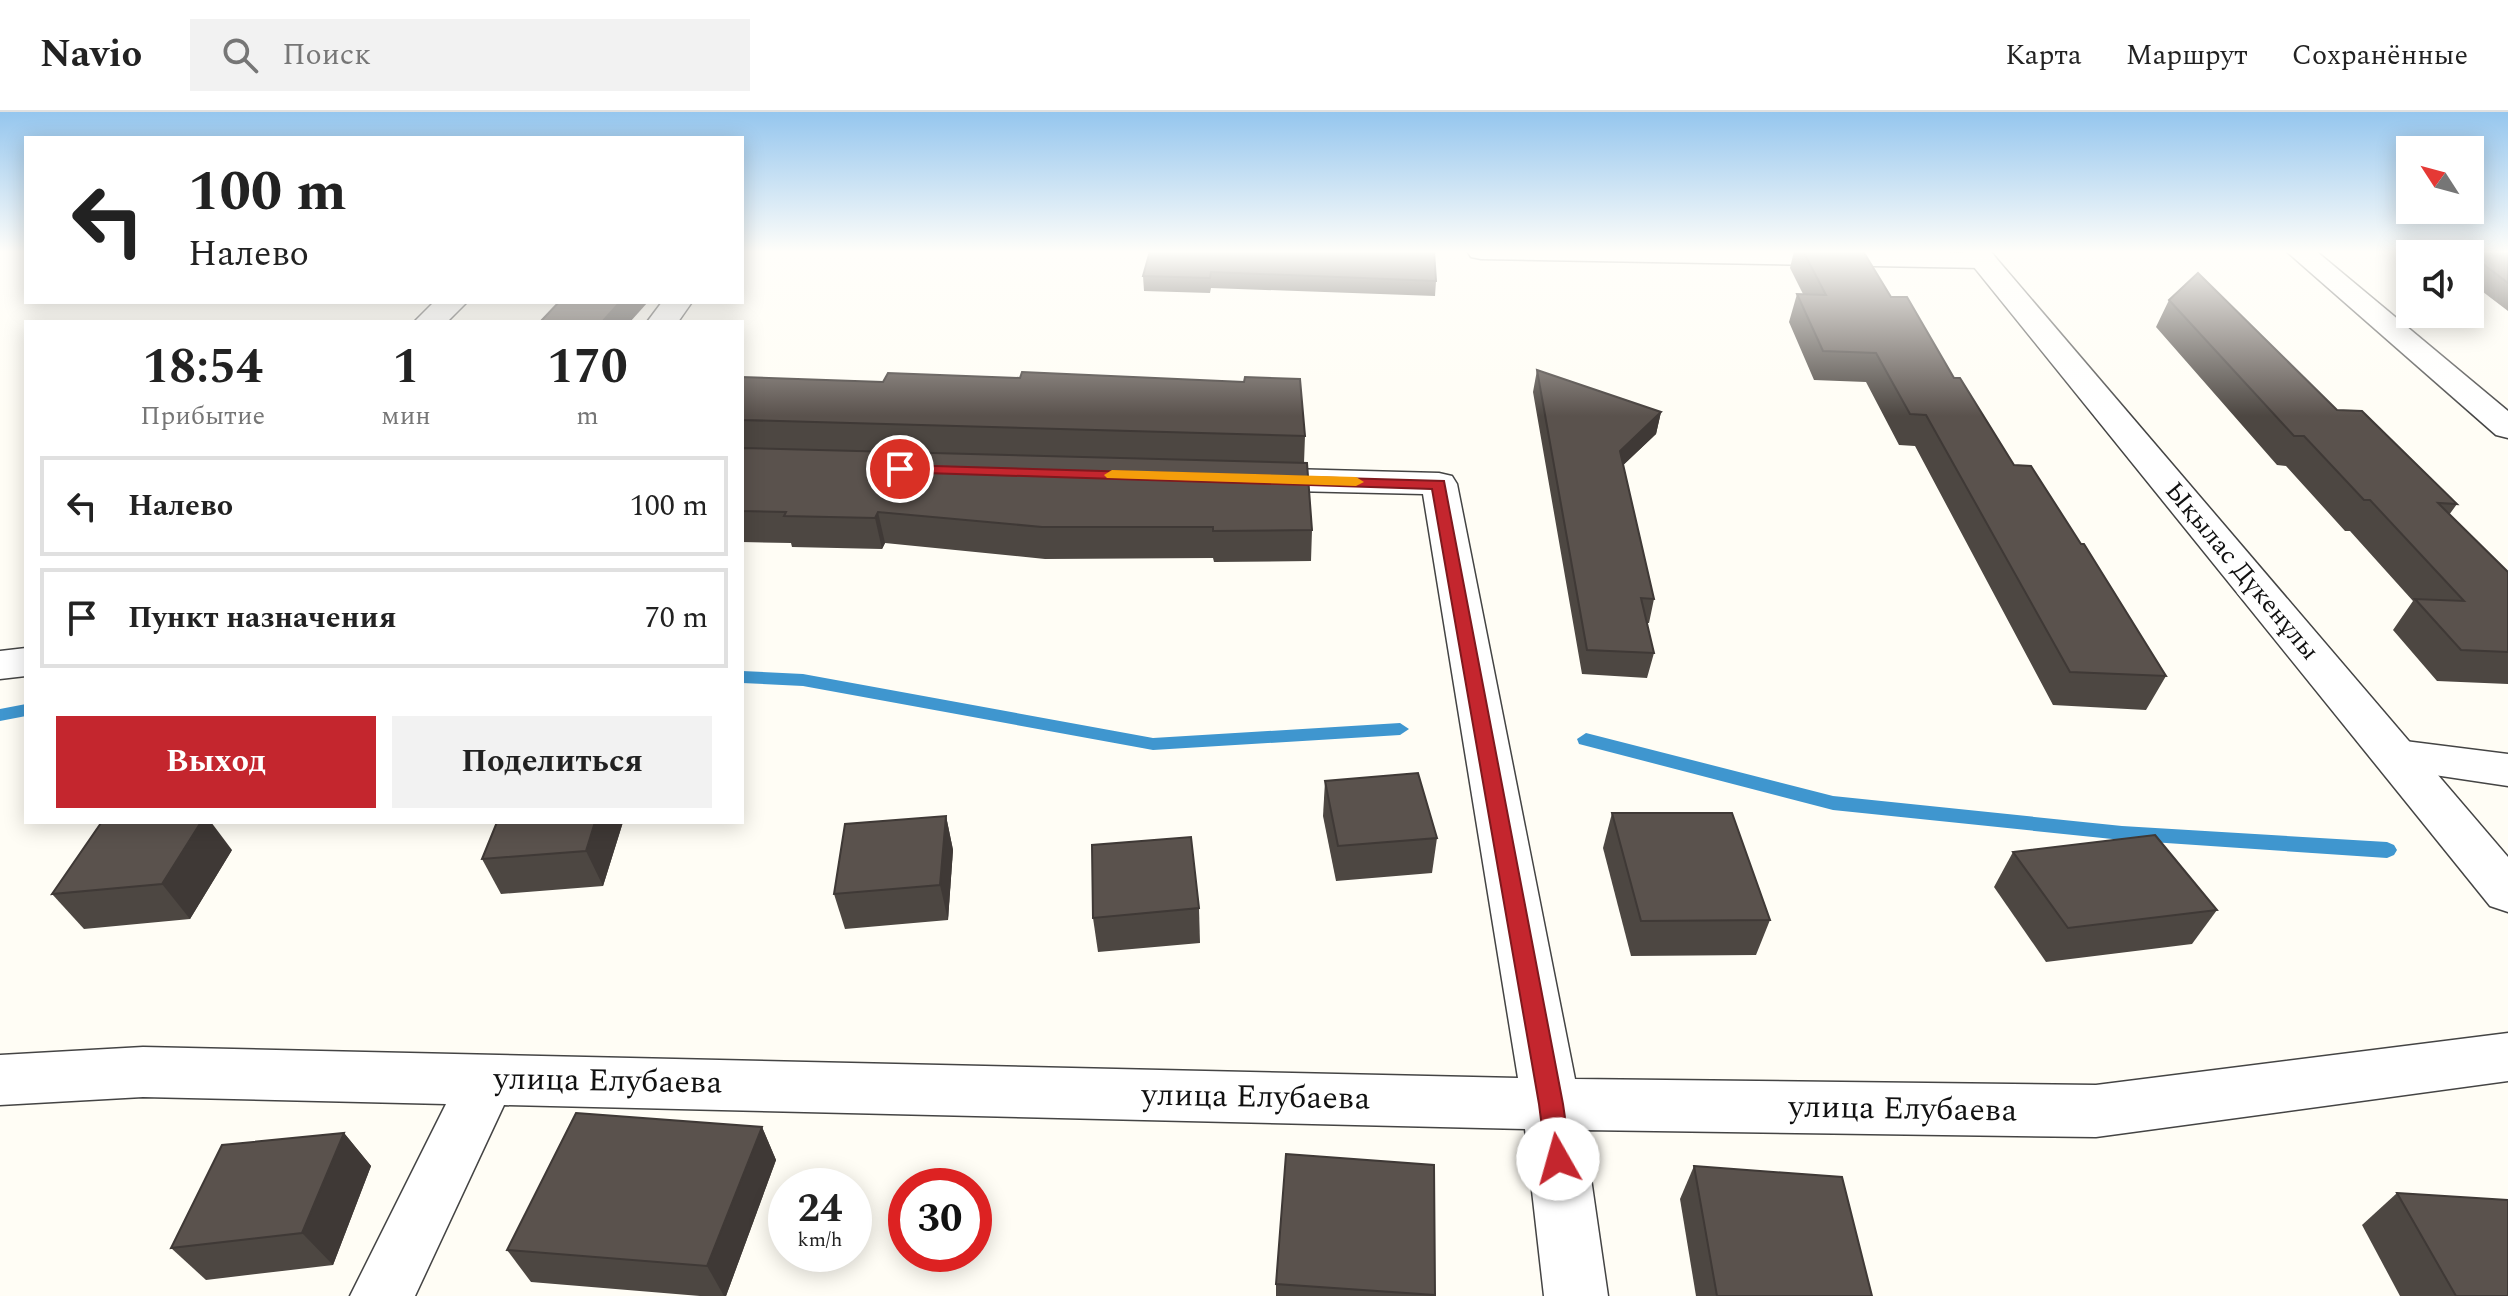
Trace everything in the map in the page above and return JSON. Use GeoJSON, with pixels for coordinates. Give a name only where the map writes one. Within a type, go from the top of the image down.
{"type":"FeatureCollection","features":[{"type":"Feature","properties":{"kind":"street"},"geometry":{"type":"LineString","coordinates":[[431,320],[447,306]]}},
{"type":"Feature","properties":{"kind":"street","name":"Ықылас Дүкенұлы"},"geometry":{"type":"LineString","coordinates":[[2022,306],[2508,892]]}},
{"type":"Feature","properties":{"kind":"street"},"geometry":{"type":"LineString","coordinates":[[2365,306],[2508,428]]}},
{"type":"Feature","properties":{"kind":"street"},"geometry":{"type":"LineString","coordinates":[[1217,478],[1439,484],[1551,1104],[1576,1296]]}},
{"type":"Feature","properties":{"kind":"street"},"geometry":{"type":"LineString","coordinates":[[0,665],[24,662]]}},
{"type":"Feature","properties":{"kind":"street"},"geometry":{"type":"LineString","coordinates":[[2397,756],[2508,770]]}},
{"type":"Feature","properties":{"kind":"street","name":"улица Елубаева"},"geometry":{"type":"LineString","coordinates":[[0,1080],[143,1072],[1551,1104],[2096,1111],[2508,1057]]}},
{"type":"Feature","properties":{"kind":"street"},"geometry":{"type":"LineString","coordinates":[[382,1296],[488,1078]]}},
{"type":"Feature","properties":{"kind":"building"},"geometry":{"type":"Polygon","coordinates":[[[555,306],[616,306],[604,320],[542,320],[555,306]]]}},
{"type":"Feature","properties":{"kind":"building"},"geometry":{"type":"Polygon","coordinates":[[[1803,306],[1912,306],[1954,378],[1960,378],[2014,465],[2031,466],[2081,544],[2084,544],[2166,676],[2070,672],[1926,415],[1910,414],[1876,353],[1823,351],[1803,306]]]}},
{"type":"Feature","properties":{"kind":"building"},"geometry":{"type":"Polygon","coordinates":[[[2175,306],[2232,306],[2337,410],[2362,411],[2457,504],[2438,503],[2508,572],[2508,652],[2461,650],[2415,599],[2464,601],[2370,500],[2364,500],[2304,436],[2294,436],[2175,306]]]}},
{"type":"Feature","properties":{"kind":"building"},"geometry":{"type":"Polygon","coordinates":[[[1537,370],[1661,412],[1620,451],[1654,599],[1641,598],[1654,653],[1587,650],[1537,370]]]}},
{"type":"Feature","properties":{"kind":"building"},"geometry":{"type":"Polygon","coordinates":[[[1022,372],[1244,382],[1245,377],[1300,379],[1305,436],[744,420],[744,377],[883,382],[888,373],[1020,378],[1022,372]]]}},
{"type":"Feature","properties":{"kind":"building"},"geometry":{"type":"Polygon","coordinates":[[[744,448],[1307,463],[1312,530],[1042,527],[878,512],[875,518],[784,516],[786,512],[744,511],[744,448]]]}},
{"type":"Feature","properties":{"kind":"building"},"geometry":{"type":"Polygon","coordinates":[[[1418,773],[1437,838],[1338,846],[1325,781],[1418,773]]]}},
{"type":"Feature","properties":{"kind":"building"},"geometry":{"type":"Polygon","coordinates":[[[1612,813],[1732,813],[1770,920],[1641,921],[1612,813]]]}},
{"type":"Feature","properties":{"kind":"building"},"geometry":{"type":"Polygon","coordinates":[[[946,816],[940,885],[834,894],[845,824],[946,816]]]}},
{"type":"Feature","properties":{"kind":"building"},"geometry":{"type":"Polygon","coordinates":[[[100,824],[200,824],[162,884],[52,894],[100,824]]]}},
{"type":"Feature","properties":{"kind":"building"},"geometry":{"type":"Polygon","coordinates":[[[496,824],[594,824],[586,851],[482,859],[496,824]]]}},
{"type":"Feature","properties":{"kind":"building"},"geometry":{"type":"Polygon","coordinates":[[[2155,835],[2217,910],[2068,928],[2013,852],[2155,835]]]}},
{"type":"Feature","properties":{"kind":"building"},"geometry":{"type":"Polygon","coordinates":[[[1191,837],[1199,908],[1093,918],[1092,845],[1191,837]]]}},
{"type":"Feature","properties":{"kind":"building"},"geometry":{"type":"Polygon","coordinates":[[[576,1113],[762,1127],[707,1266],[507,1250],[576,1113]]]}},
{"type":"Feature","properties":{"kind":"building"},"geometry":{"type":"Polygon","coordinates":[[[344,1133],[302,1233],[171,1248],[222,1145],[344,1133]]]}},
{"type":"Feature","properties":{"kind":"building"},"geometry":{"type":"Polygon","coordinates":[[[1286,1154],[1434,1165],[1435,1295],[1276,1284],[1286,1154]]]}},
{"type":"Feature","properties":{"kind":"building"},"geometry":{"type":"Polygon","coordinates":[[[1694,1166],[1842,1177],[1872,1296],[1717,1296],[1694,1166]]]}},
{"type":"Feature","properties":{"kind":"building"},"geometry":{"type":"Polygon","coordinates":[[[2397,1193],[2508,1200],[2508,1296],[2456,1296],[2397,1193]]]}},
{"type":"Feature","properties":{"kind":"waterway"},"geometry":{"type":"LineString","coordinates":[[744,677],[803,680],[1153,744],[1400,729]]}},
{"type":"Feature","properties":{"kind":"waterway"},"geometry":{"type":"LineString","coordinates":[[0,715],[24,710]]}},
{"type":"Feature","properties":{"kind":"waterway"},"geometry":{"type":"LineString","coordinates":[[1586,739],[1833,803],[2122,833],[2387,850]]}},
{"type":"Feature","properties":{"kind":"slow traffic"},"geometry":{"type":"LineString","coordinates":[[1112,475],[1356,482]]}},
{"type":"Feature","properties":{"kind":"route"},"geometry":{"type":"LineString","coordinates":[[900,469],[1439,484],[1551,1104],[1558,1159]]}}]}
